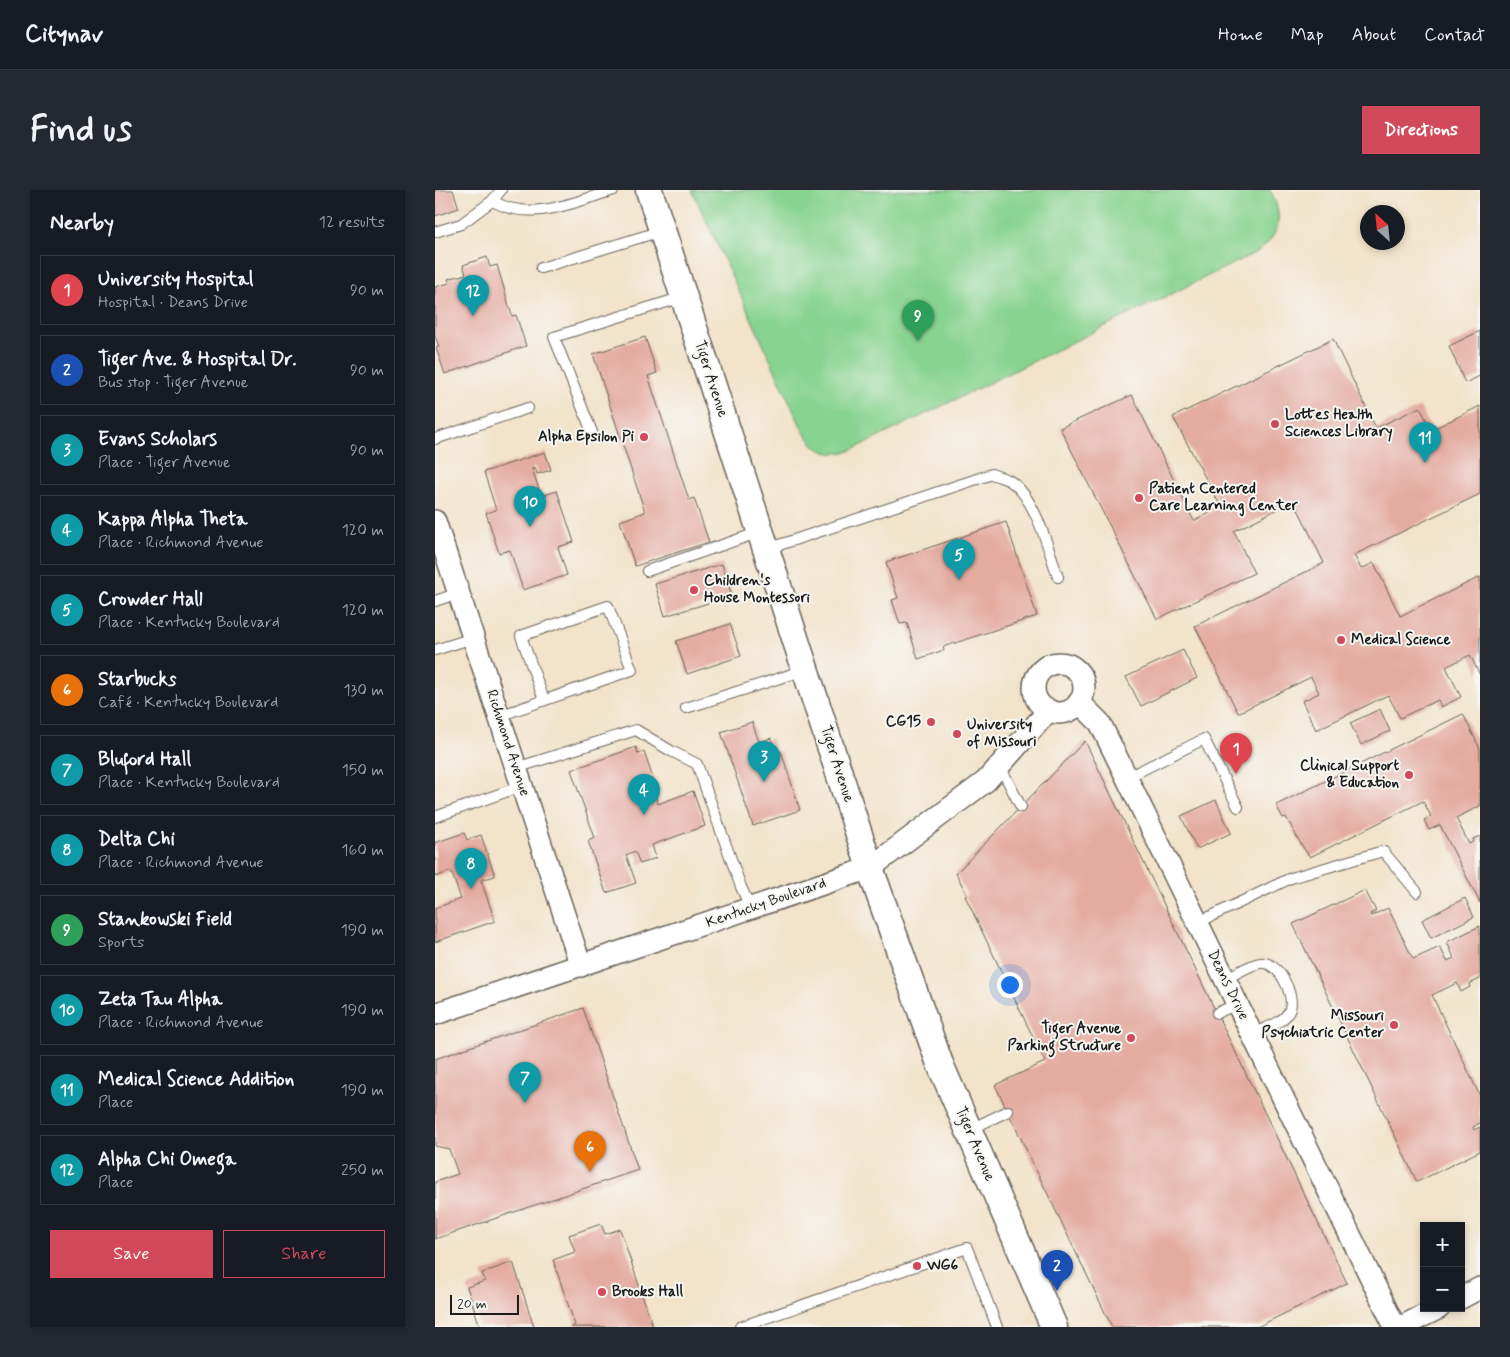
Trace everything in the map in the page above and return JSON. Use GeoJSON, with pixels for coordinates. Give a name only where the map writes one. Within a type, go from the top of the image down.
{"type":"FeatureCollection","features":[{"type":"Feature","properties":{"kind":"street","name":"Tiger Avenue"},"geometry":{"type":"LineString","coordinates":[[649,190],[871,868],[940,1064],[1054,1327]]}},
{"type":"Feature","properties":{"kind":"street","name":"Richmond Avenue"},"geometry":{"type":"LineString","coordinates":[[435,521],[581,966]]}},
{"type":"Feature","properties":{"kind":"street"},"geometry":{"type":"LineString","coordinates":[[1053,663],[1069,664],[1075,668],[1081,675],[1084,684],[1084,692],[1079,702],[1068,711],[1059,713],[1043,708],[1037,701],[1033,686],[1039,671],[1053,663]]}},
{"type":"Feature","properties":{"kind":"street","name":"Deans Drive"},"geometry":{"type":"LineString","coordinates":[[1079,702],[1100,723],[1395,1327]]}},
{"type":"Feature","properties":{"kind":"street","name":"Kentucky Boulevard"},"geometry":{"type":"LineString","coordinates":[[435,1014],[871,868],[986,781],[1049,710]]}},
{"type":"Feature","properties":{"kind":"street"},"geometry":{"type":"LineString","coordinates":[[1465,1296],[1480,1288]]}},
{"type":"Feature","properties":{"kind":"street"},"geometry":{"type":"LineString","coordinates":[[1413,1324],[1432,1312]]}},
{"type":"Feature","properties":{"kind":"lane"},"geometry":{"type":"LineString","coordinates":[[435,232],[461,224],[492,201],[501,190]]}},
{"type":"Feature","properties":{"kind":"lane"},"geometry":{"type":"LineString","coordinates":[[492,201],[514,209],[555,208],[614,190]]}},
{"type":"Feature","properties":{"kind":"lane"},"geometry":{"type":"LineString","coordinates":[[541,268],[662,230]]}},
{"type":"Feature","properties":{"kind":"lane"},"geometry":{"type":"LineString","coordinates":[[592,432],[554,337],[684,296]]}},
{"type":"Feature","properties":{"kind":"lane"},"geometry":{"type":"LineString","coordinates":[[435,439],[527,408]]}},
{"type":"Feature","properties":{"kind":"lane"},"geometry":{"type":"LineString","coordinates":[[647,571],[764,540],[992,474],[1011,482],[1026,496],[1037,518],[1058,577]]}},
{"type":"Feature","properties":{"kind":"lane"},"geometry":{"type":"LineString","coordinates":[[435,602],[459,593]]}},
{"type":"Feature","properties":{"kind":"lane"},"geometry":{"type":"LineString","coordinates":[[499,716],[632,670],[608,606],[521,636],[544,700]]}},
{"type":"Feature","properties":{"kind":"lane"},"geometry":{"type":"LineString","coordinates":[[435,650],[473,638]]}},
{"type":"Feature","properties":{"kind":"lane"},"geometry":{"type":"LineString","coordinates":[[685,708],[806,670]]}},
{"type":"Feature","properties":{"kind":"lane"},"geometry":{"type":"LineString","coordinates":[[435,817],[519,777],[637,730],[671,751],[697,764],[741,887],[751,909]]}},
{"type":"Feature","properties":{"kind":"lane"},"geometry":{"type":"LineString","coordinates":[[1126,778],[1204,739],[1238,807]]}},
{"type":"Feature","properties":{"kind":"lane"},"geometry":{"type":"LineString","coordinates":[[999,766],[1021,807]]}},
{"type":"Feature","properties":{"kind":"lane"},"geometry":{"type":"LineString","coordinates":[[1197,923],[1291,878],[1383,851],[1417,892]]}},
{"type":"Feature","properties":{"kind":"lane"},"geometry":{"type":"LineString","coordinates":[[1225,979],[1259,962],[1269,963],[1278,971],[1291,996],[1290,1009],[1284,1018],[1252,1034]]}},
{"type":"Feature","properties":{"kind":"lane"},"geometry":{"type":"LineString","coordinates":[[1217,1014],[1237,1004]]}},
{"type":"Feature","properties":{"kind":"lane"},"geometry":{"type":"LineString","coordinates":[[969,1130],[1008,1111]]}},
{"type":"Feature","properties":{"kind":"lane"},"geometry":{"type":"LineString","coordinates":[[740,1327],[967,1248],[997,1327]]}},
{"type":"Feature","properties":{"kind":"green space"},"geometry":{"type":"Polygon","coordinates":[[[692,190],[1270,190],[1277,207],[1278,223],[1272,237],[1259,251],[850,451],[828,453],[817,448],[803,431],[692,190]]]}},
{"type":"Feature","properties":{"kind":"building"},"geometry":{"type":"Polygon","coordinates":[[[435,190],[453,190],[459,208],[435,216],[435,190]]]}},
{"type":"Feature","properties":{"kind":"building"},"geometry":{"type":"Polygon","coordinates":[[[487,257],[490,267],[497,265],[512,316],[516,315],[526,346],[445,374],[436,348],[439,347],[435,336],[435,287],[450,283],[448,279],[466,274],[463,265],[487,257]]]}},
{"type":"Feature","properties":{"kind":"building"},"geometry":{"type":"Polygon","coordinates":[[[1480,331],[1480,376],[1465,383],[1449,346],[1480,331]]]}},
{"type":"Feature","properties":{"kind":"building","name":"Alpha Epsilon Pi"},"geometry":{"type":"Polygon","coordinates":[[[645,337],[657,373],[648,376],[689,500],[694,498],[709,542],[635,566],[620,521],[645,512],[593,354],[645,337]]]}},
{"type":"Feature","properties":{"kind":"building"},"geometry":{"type":"Polygon","coordinates":[[[1333,339],[1376,428],[1420,407],[1431,430],[1480,406],[1480,494],[1354,555],[1361,569],[1374,563],[1400,616],[1480,577],[1480,675],[1470,655],[1446,667],[1461,697],[1441,707],[1438,700],[1400,718],[1388,695],[1316,730],[1302,701],[1319,693],[1311,677],[1238,713],[1195,626],[1324,563],[1294,501],[1234,531],[1254,573],[1157,619],[1060,428],[1132,395],[1194,521],[1221,507],[1173,417],[1333,339]]]}},
{"type":"Feature","properties":{"kind":"building"},"geometry":{"type":"Polygon","coordinates":[[[545,452],[551,470],[537,474],[535,467],[532,468],[541,496],[557,491],[574,542],[558,547],[567,575],[523,590],[510,550],[499,553],[486,513],[496,510],[484,472],[545,452]]]}},
{"type":"Feature","properties":{"kind":"building"},"geometry":{"type":"Polygon","coordinates":[[[1006,522],[1037,616],[943,647],[944,650],[918,659],[907,623],[900,624],[892,600],[898,598],[886,562],[1006,522]]]}},
{"type":"Feature","properties":{"kind":"building","name":"Children's House Montessori"},"geometry":{"type":"Polygon","coordinates":[[[722,564],[732,596],[665,616],[655,584],[722,564]]]}},
{"type":"Feature","properties":{"kind":"building","name":"Children's House Montessori"},"geometry":{"type":"Polygon","coordinates":[[[730,624],[741,656],[687,674],[676,641],[730,624]]]}},
{"type":"Feature","properties":{"kind":"building"},"geometry":{"type":"Polygon","coordinates":[[[1183,650],[1197,678],[1141,706],[1126,677],[1183,650]]]}},
{"type":"Feature","properties":{"kind":"building"},"geometry":{"type":"Polygon","coordinates":[[[1380,709],[1390,731],[1361,745],[1350,723],[1380,709]]]}},
{"type":"Feature","properties":{"kind":"building","name":"Clinical Support & Education"},"geometry":{"type":"Polygon","coordinates":[[[1463,714],[1480,749],[1480,806],[1456,818],[1469,844],[1474,841],[1473,839],[1480,836],[1480,903],[1440,825],[1429,830],[1424,820],[1431,816],[1423,801],[1310,857],[1286,817],[1283,818],[1276,805],[1463,714]]]}},
{"type":"Feature","properties":{"kind":"building"},"geometry":{"type":"Polygon","coordinates":[[[752,722],[759,742],[771,738],[776,753],[781,751],[800,810],[753,826],[721,732],[752,722]]]}},
{"type":"Feature","properties":{"kind":"building","name":"Tiger Avenue Parking Structure"},"geometry":{"type":"Polygon","coordinates":[[[1085,741],[1347,1283],[1257,1327],[1112,1327],[995,1085],[1045,1062],[965,896],[967,895],[956,873],[1085,741]]]}},
{"type":"Feature","properties":{"kind":"building"},"geometry":{"type":"Polygon","coordinates":[[[636,747],[638,754],[644,752],[655,784],[652,786],[658,804],[693,791],[705,826],[652,845],[656,858],[640,864],[635,851],[626,855],[636,883],[606,893],[588,841],[595,838],[571,770],[636,747]]]}},
{"type":"Feature","properties":{"kind":"building"},"geometry":{"type":"Polygon","coordinates":[[[1216,800],[1231,833],[1197,849],[1181,816],[1216,800]]]}},
{"type":"Feature","properties":{"kind":"building"},"geometry":{"type":"Polygon","coordinates":[[[464,833],[467,840],[481,835],[495,876],[481,880],[495,921],[435,942],[435,908],[461,899],[451,871],[435,877],[435,842],[464,833]]]}},
{"type":"Feature","properties":{"kind":"building","name":"Missouri Psychiatric Center"},"geometry":{"type":"Polygon","coordinates":[[[1365,890],[1376,911],[1370,914],[1371,916],[1388,908],[1413,959],[1440,947],[1447,961],[1454,958],[1447,942],[1480,926],[1480,979],[1469,984],[1470,987],[1461,992],[1457,983],[1432,995],[1480,1096],[1480,1123],[1473,1127],[1474,1130],[1480,1127],[1480,1151],[1417,1182],[1293,924],[1365,890]]]}},
{"type":"Feature","properties":{"kind":"building"},"geometry":{"type":"Polygon","coordinates":[[[1465,898],[1474,917],[1431,938],[1422,920],[1465,898]]]}},
{"type":"Feature","properties":{"kind":"building"},"geometry":{"type":"Polygon","coordinates":[[[583,1008],[638,1170],[435,1239],[435,1182],[458,1174],[449,1149],[435,1146],[435,1059],[583,1008]]]}},
{"type":"Feature","properties":{"kind":"building","name":"Brooks Hall"},"geometry":{"type":"Polygon","coordinates":[[[601,1224],[605,1234],[620,1229],[653,1327],[571,1327],[575,1325],[553,1260],[575,1252],[569,1235],[601,1224]]]}},
{"type":"Feature","properties":{"kind":"building"},"geometry":{"type":"Polygon","coordinates":[[[513,1262],[534,1327],[480,1327],[467,1287],[485,1281],[482,1273],[513,1262]]]}},
{"type":"Feature","properties":{"kind":"place","name":"Alpha Chi Omega"},"geometry":{"type":"Point","coordinates":[473,316]}},
{"type":"Feature","properties":{"kind":"place","name":"Stankowski Field"},"geometry":{"type":"Point","coordinates":[918,341]}},
{"type":"Feature","properties":{"kind":"place","name":"Lottes Health Sciences Library"},"geometry":{"type":"Point","coordinates":[1275,424]}},
{"type":"Feature","properties":{"kind":"place","name":"Alpha Epsilon Pi"},"geometry":{"type":"Point","coordinates":[644,437]}},
{"type":"Feature","properties":{"kind":"place","name":"Medical Science Addition"},"geometry":{"type":"Point","coordinates":[1425,463]}},
{"type":"Feature","properties":{"kind":"place","name":"Patient Centered Care Learning Center"},"geometry":{"type":"Point","coordinates":[1139,498]}},
{"type":"Feature","properties":{"kind":"place","name":"Zeta Tau Alpha"},"geometry":{"type":"Point","coordinates":[530,527]}},
{"type":"Feature","properties":{"kind":"place","name":"Crowder Hall"},"geometry":{"type":"Point","coordinates":[959,580]}},
{"type":"Feature","properties":{"kind":"place","name":"Children's House Montessori"},"geometry":{"type":"Point","coordinates":[694,590]}},
{"type":"Feature","properties":{"kind":"place","name":"Medical Science"},"geometry":{"type":"Point","coordinates":[1341,640]}},
{"type":"Feature","properties":{"kind":"place","name":"CG15"},"geometry":{"type":"Point","coordinates":[931,722]}},
{"type":"Feature","properties":{"kind":"place","name":"University of Missouri"},"geometry":{"type":"Point","coordinates":[957,734]}},
{"type":"Feature","properties":{"kind":"place","name":"University Hospital"},"geometry":{"type":"Point","coordinates":[1236,774]}},
{"type":"Feature","properties":{"kind":"place","name":"Clinical Support & Education"},"geometry":{"type":"Point","coordinates":[1409,775]}},
{"type":"Feature","properties":{"kind":"place","name":"Evans Scholars"},"geometry":{"type":"Point","coordinates":[764,782]}},
{"type":"Feature","properties":{"kind":"place","name":"Kappa Alpha Theta"},"geometry":{"type":"Point","coordinates":[644,815]}},
{"type":"Feature","properties":{"kind":"place","name":"Delta Chi"},"geometry":{"type":"Point","coordinates":[471,889]}},
{"type":"Feature","properties":{"kind":"place","name":"Missouri Psychiatric Center"},"geometry":{"type":"Point","coordinates":[1394,1025]}},
{"type":"Feature","properties":{"kind":"place","name":"Tiger Avenue Parking Structure"},"geometry":{"type":"Point","coordinates":[1131,1038]}},
{"type":"Feature","properties":{"kind":"place","name":"Bluford Hall"},"geometry":{"type":"Point","coordinates":[525,1103]}},
{"type":"Feature","properties":{"kind":"place","name":"Starbucks"},"geometry":{"type":"Point","coordinates":[590,1172]}},
{"type":"Feature","properties":{"kind":"place","name":"WG6"},"geometry":{"type":"Point","coordinates":[917,1266]}},
{"type":"Feature","properties":{"kind":"place","name":"Tiger Ave. & Hospital Dr."},"geometry":{"type":"Point","coordinates":[1057,1291]}},
{"type":"Feature","properties":{"kind":"place","name":"Brooks Hall"},"geometry":{"type":"Point","coordinates":[602,1292]}}]}
